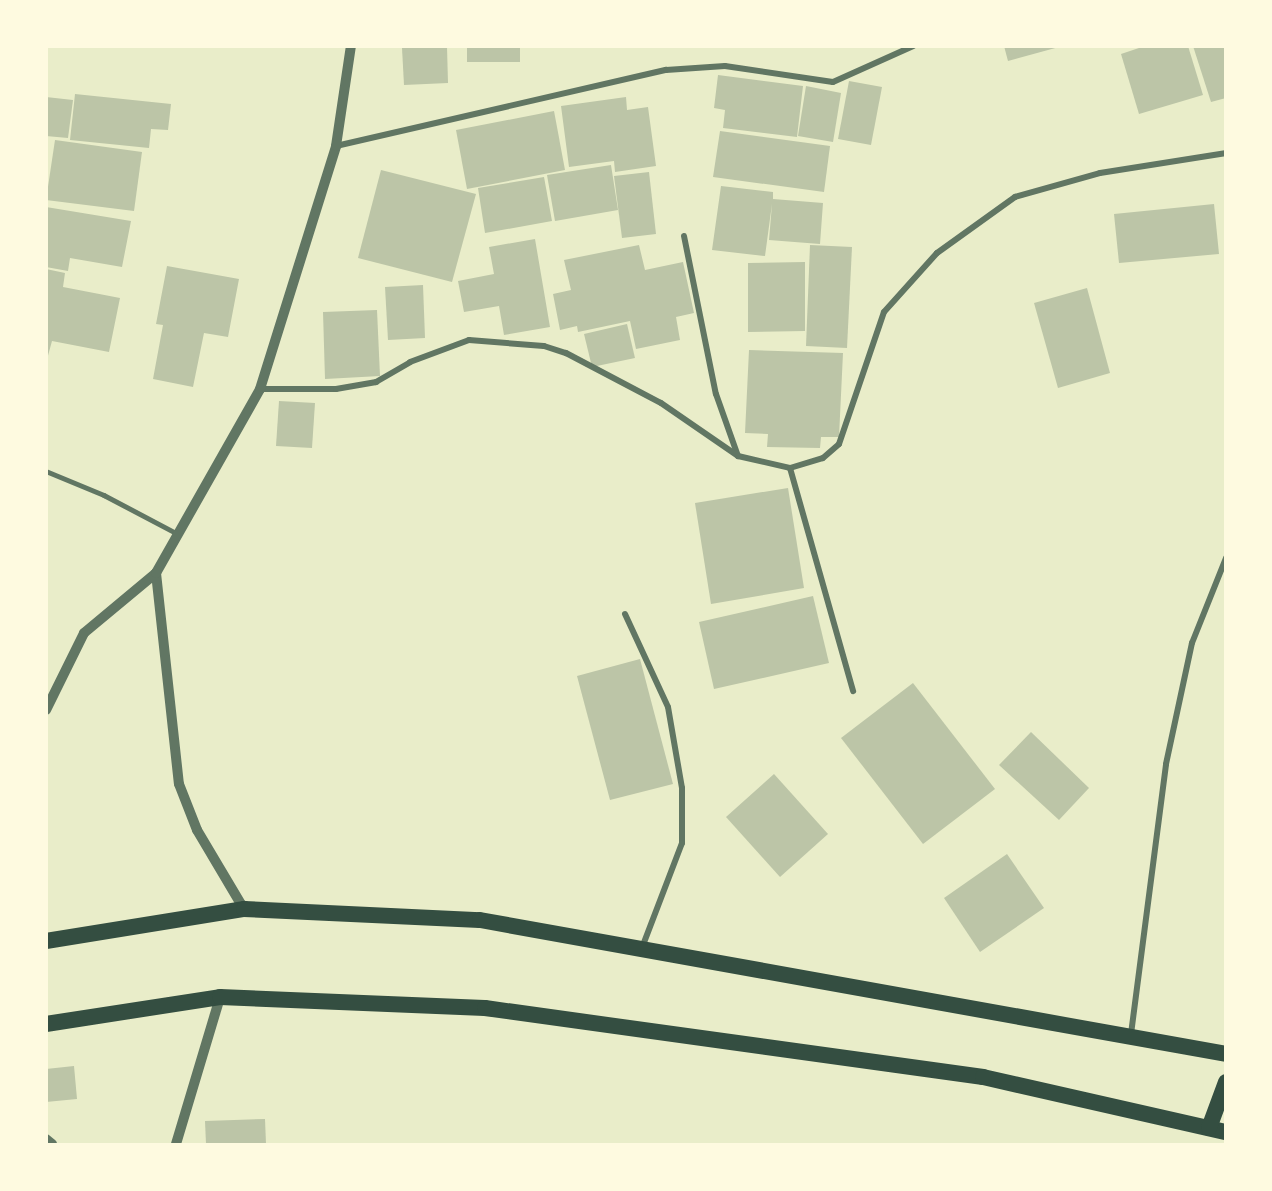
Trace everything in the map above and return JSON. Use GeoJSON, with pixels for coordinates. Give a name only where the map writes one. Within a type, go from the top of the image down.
{"type":"FeatureCollection","features":[{"type":"Feature","properties":{"kind":"highway"},"geometry":{"type":"LineString","coordinates":[[46,941],[244,909],[480,920],[1131,1035],[1226,1054]]}},
{"type":"Feature","properties":{"kind":"highway"},"geometry":{"type":"LineString","coordinates":[[46,1024],[220,997],[484,1008],[983,1077],[1217,1130],[1226,1082]]}},
{"type":"Feature","properties":{"kind":"street"},"geometry":{"type":"LineString","coordinates":[[46,710],[84,633],[156,573],[260,389],[336,146],[351,46]]}},
{"type":"Feature","properties":{"kind":"street"},"geometry":{"type":"LineString","coordinates":[[336,146],[666,70],[725,66],[833,82],[913,46]]}},
{"type":"Feature","properties":{"kind":"street"},"geometry":{"type":"LineString","coordinates":[[260,389],[336,389],[376,382],[410,362],[469,340],[544,346],[566,353],[661,403],[738,456],[790,468],[823,458],[839,444],[861,389],[884,312],[937,253],[1016,197],[1100,173],[1226,153]]}},
{"type":"Feature","properties":{"kind":"street"},"geometry":{"type":"LineString","coordinates":[[684,236],[716,394],[738,456]]}},
{"type":"Feature","properties":{"kind":"street"},"geometry":{"type":"LineString","coordinates":[[790,468],[853,691]]}},
{"type":"Feature","properties":{"kind":"street"},"geometry":{"type":"LineString","coordinates":[[1131,1035],[1166,764],[1192,643],[1226,558]]}},
{"type":"Feature","properties":{"kind":"street"},"geometry":{"type":"LineString","coordinates":[[156,573],[179,784],[196,830],[244,909]]}},
{"type":"Feature","properties":{"kind":"street"},"geometry":{"type":"LineString","coordinates":[[625,614],[668,707],[682,788],[682,843],[642,948]]}},
{"type":"Feature","properties":{"kind":"street"},"geometry":{"type":"LineString","coordinates":[[176,1144],[220,997]]}},
{"type":"Feature","properties":{"kind":"street"},"geometry":{"type":"LineString","coordinates":[[46,1139],[52,1144]]}},
{"type":"Feature","properties":{"kind":"lane"},"geometry":{"type":"LineString","coordinates":[[46,471],[104,495],[178,534]]}},
{"type":"Feature","properties":{"kind":"building"},"geometry":{"type":"Polygon","coordinates":[[[467,46],[520,46],[520,62],[467,62],[467,46]]]}},
{"type":"Feature","properties":{"kind":"building"},"geometry":{"type":"Polygon","coordinates":[[[1004,46],[1059,46],[1059,47],[1008,61],[1004,46]]]}},
{"type":"Feature","properties":{"kind":"building"},"geometry":{"type":"Polygon","coordinates":[[[1145,46],[1188,46],[1203,95],[1139,114],[1121,54],[1145,46]]]}},
{"type":"Feature","properties":{"kind":"building"},"geometry":{"type":"Polygon","coordinates":[[[1193,46],[1226,46],[1226,98],[1211,102],[1193,46]]]}},
{"type":"Feature","properties":{"kind":"building"},"geometry":{"type":"Polygon","coordinates":[[[447,47],[448,83],[404,85],[402,48],[447,47]]]}},
{"type":"Feature","properties":{"kind":"building"},"geometry":{"type":"Polygon","coordinates":[[[718,75],[803,86],[797,137],[723,128],[725,110],[714,108],[718,75]]]}},
{"type":"Feature","properties":{"kind":"building"},"geometry":{"type":"Polygon","coordinates":[[[849,81],[882,87],[871,145],[838,139],[849,81]]]}},
{"type":"Feature","properties":{"kind":"building"},"geometry":{"type":"Polygon","coordinates":[[[806,86],[841,93],[833,142],[798,136],[806,86]]]}},
{"type":"Feature","properties":{"kind":"building"},"geometry":{"type":"Polygon","coordinates":[[[75,94],[171,104],[168,130],[151,129],[149,148],[70,140],[75,94]]]}},
{"type":"Feature","properties":{"kind":"building"},"geometry":{"type":"Polygon","coordinates":[[[46,97],[73,100],[68,138],[46,136],[46,97]]]}},
{"type":"Feature","properties":{"kind":"building"},"geometry":{"type":"Polygon","coordinates":[[[626,97],[627,110],[648,107],[656,166],[615,172],[614,161],[569,167],[561,106],[626,97]]]}},
{"type":"Feature","properties":{"kind":"building"},"geometry":{"type":"Polygon","coordinates":[[[554,111],[565,170],[467,189],[456,130],[554,111]]]}},
{"type":"Feature","properties":{"kind":"building"},"geometry":{"type":"Polygon","coordinates":[[[720,131],[830,146],[824,192],[713,177],[720,131]]]}},
{"type":"Feature","properties":{"kind":"building"},"geometry":{"type":"Polygon","coordinates":[[[55,140],[142,152],[134,211],[46,200],[55,140]]]}},
{"type":"Feature","properties":{"kind":"building"},"geometry":{"type":"Polygon","coordinates":[[[611,165],[618,210],[555,221],[547,175],[611,165]]]}},
{"type":"Feature","properties":{"kind":"building"},"geometry":{"type":"Polygon","coordinates":[[[381,170],[476,194],[452,282],[358,258],[381,170]]]}},
{"type":"Feature","properties":{"kind":"building"},"geometry":{"type":"Polygon","coordinates":[[[649,172],[656,234],[622,238],[614,176],[649,172]]]}},
{"type":"Feature","properties":{"kind":"building"},"geometry":{"type":"Polygon","coordinates":[[[544,177],[552,221],[485,233],[478,188],[544,177]]]}},
{"type":"Feature","properties":{"kind":"building"},"geometry":{"type":"Polygon","coordinates":[[[721,186],[773,192],[773,199],[823,203],[820,244],[769,240],[772,204],[765,256],[712,250],[721,186]]]}},
{"type":"Feature","properties":{"kind":"building"},"geometry":{"type":"Polygon","coordinates":[[[1214,204],[1219,254],[1119,263],[1114,214],[1214,204]]]}},
{"type":"Feature","properties":{"kind":"building"},"geometry":{"type":"Polygon","coordinates":[[[46,207],[131,221],[122,267],[70,258],[68,271],[46,267],[46,207]]]}},
{"type":"Feature","properties":{"kind":"building"},"geometry":{"type":"Polygon","coordinates":[[[535,239],[550,327],[504,335],[499,306],[464,312],[458,281],[494,274],[489,247],[535,239]]]}},
{"type":"Feature","properties":{"kind":"building"},"geometry":{"type":"Polygon","coordinates":[[[639,245],[645,270],[683,262],[694,313],[676,317],[680,340],[636,349],[630,321],[578,332],[577,326],[560,330],[553,294],[571,290],[564,260],[639,245]]]}},
{"type":"Feature","properties":{"kind":"building"},"geometry":{"type":"Polygon","coordinates":[[[810,245],[852,247],[847,348],[806,346],[810,245]]]}},
{"type":"Feature","properties":{"kind":"building"},"geometry":{"type":"Polygon","coordinates":[[[805,262],[805,331],[748,332],[748,263],[805,262]]]}},
{"type":"Feature","properties":{"kind":"building"},"geometry":{"type":"Polygon","coordinates":[[[167,266],[239,279],[228,337],[204,333],[193,387],[153,379],[163,325],[156,324],[167,266]]]}},
{"type":"Feature","properties":{"kind":"building"},"geometry":{"type":"Polygon","coordinates":[[[46,269],[65,273],[63,287],[120,298],[109,352],[52,341],[46,363],[46,269]]]}},
{"type":"Feature","properties":{"kind":"building"},"geometry":{"type":"Polygon","coordinates":[[[423,285],[425,338],[388,340],[385,287],[423,285]]]}},
{"type":"Feature","properties":{"kind":"building"},"geometry":{"type":"Polygon","coordinates":[[[1087,288],[1110,373],[1058,388],[1034,303],[1087,288]]]}},
{"type":"Feature","properties":{"kind":"building"},"geometry":{"type":"Polygon","coordinates":[[[377,310],[380,376],[325,379],[323,312],[377,310]]]}},
{"type":"Feature","properties":{"kind":"building"},"geometry":{"type":"Polygon","coordinates":[[[627,324],[635,358],[592,367],[584,334],[627,324]]]}},
{"type":"Feature","properties":{"kind":"building"},"geometry":{"type":"Polygon","coordinates":[[[749,350],[843,353],[839,437],[821,437],[820,448],[767,447],[768,434],[745,433],[749,350]]]}},
{"type":"Feature","properties":{"kind":"building"},"geometry":{"type":"Polygon","coordinates":[[[279,401],[315,403],[312,448],[276,446],[279,401]]]}},
{"type":"Feature","properties":{"kind":"building"},"geometry":{"type":"Polygon","coordinates":[[[788,488],[804,588],[711,604],[695,503],[788,488]]]}},
{"type":"Feature","properties":{"kind":"building"},"geometry":{"type":"Polygon","coordinates":[[[813,596],[829,663],[714,689],[699,622],[813,596]]]}},
{"type":"Feature","properties":{"kind":"building"},"geometry":{"type":"Polygon","coordinates":[[[640,659],[673,784],[610,800],[577,676],[640,659]]]}},
{"type":"Feature","properties":{"kind":"building"},"geometry":{"type":"Polygon","coordinates":[[[913,683],[995,789],[923,844],[841,738],[913,683]]]}},
{"type":"Feature","properties":{"kind":"building"},"geometry":{"type":"Polygon","coordinates":[[[1031,732],[1089,788],[1059,820],[999,765],[1031,732]]]}},
{"type":"Feature","properties":{"kind":"building"},"geometry":{"type":"Polygon","coordinates":[[[774,774],[828,834],[780,877],[726,817],[774,774]]]}},
{"type":"Feature","properties":{"kind":"building"},"geometry":{"type":"Polygon","coordinates":[[[1007,854],[1044,908],[980,952],[944,898],[1007,854]]]}},
{"type":"Feature","properties":{"kind":"building"},"geometry":{"type":"Polygon","coordinates":[[[74,1066],[77,1099],[46,1102],[46,1069],[74,1066]]]}},
{"type":"Feature","properties":{"kind":"building"},"geometry":{"type":"Polygon","coordinates":[[[265,1119],[266,1144],[206,1144],[205,1121],[265,1119]]]}}]}
